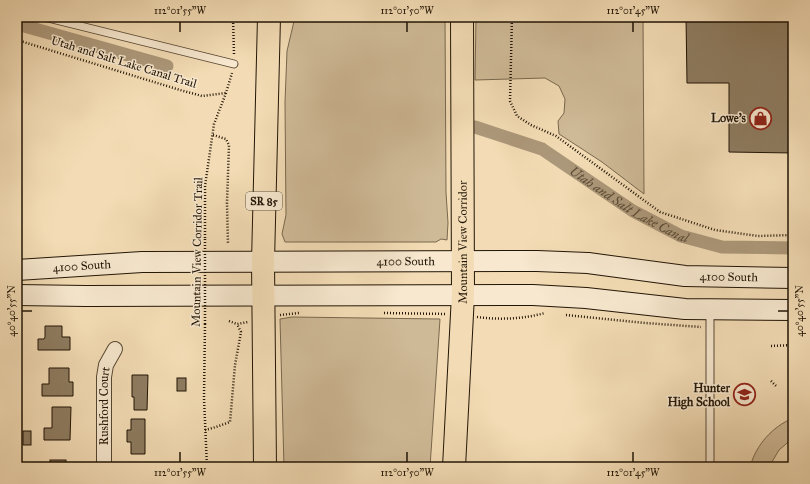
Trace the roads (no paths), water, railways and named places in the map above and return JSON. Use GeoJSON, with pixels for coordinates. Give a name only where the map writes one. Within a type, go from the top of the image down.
{"type":"FeatureCollection","features":[{"type":"Feature","properties":{"kind":"highway","name":"SR 85"},"geometry":{"type":"LineString","coordinates":[[265,467],[262,296],[269,17]]}},
{"type":"Feature","properties":{"kind":"highway","name":"Mountain View Corridor"},"geometry":{"type":"LineString","coordinates":[[454,467],[463,295],[462,17]]}},
{"type":"Feature","properties":{"kind":"main road","name":"4100 South"},"geometry":{"type":"LineString","coordinates":[[17,270],[142,262],[562,262],[611,266],[685,276],[793,278]]}},
{"type":"Feature","properties":{"kind":"main road"},"geometry":{"type":"LineString","coordinates":[[17,295],[533,295],[571,297],[710,310],[793,310]]}},
{"type":"Feature","properties":{"kind":"street","name":"Rushford Court"},"geometry":{"type":"LineString","coordinates":[[104,467],[104,377],[106,365],[115,349]]}},
{"type":"Feature","properties":{"kind":"lane"},"geometry":{"type":"LineString","coordinates":[[44,17],[234,64]]}},
{"type":"Feature","properties":{"kind":"lane"},"geometry":{"type":"LineString","coordinates":[[710,310],[710,467]]}},
{"type":"Feature","properties":{"kind":"waterway","name":"Utah and Salt Lake Canal"},"geometry":{"type":"LineString","coordinates":[[17,24],[167,66]]}},
{"type":"Feature","properties":{"kind":"waterway","name":"Utah and Salt Lake Canal"},"geometry":{"type":"LineString","coordinates":[[475,127],[542,149],[633,211],[681,236],[722,247],[793,248]]}},
{"type":"Feature","properties":{"kind":"place","name":"Lowe's"},"geometry":{"type":"Point","coordinates":[761,118]}},
{"type":"Feature","properties":{"kind":"place","name":"Hunter High School"},"geometry":{"type":"Point","coordinates":[745,395]}}]}
